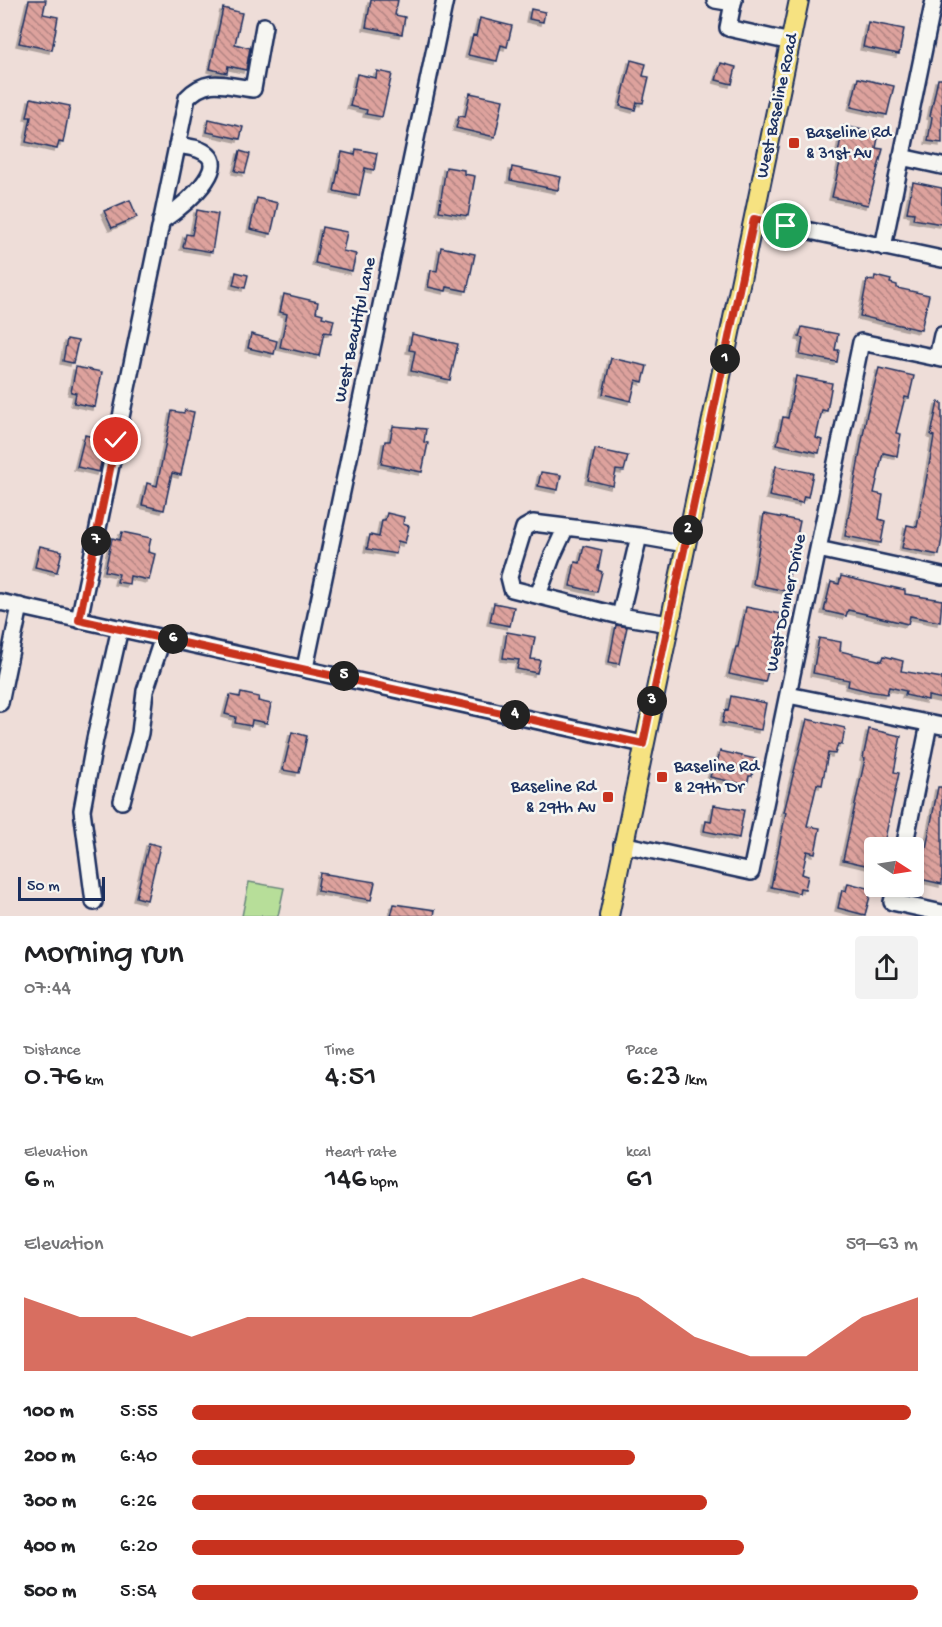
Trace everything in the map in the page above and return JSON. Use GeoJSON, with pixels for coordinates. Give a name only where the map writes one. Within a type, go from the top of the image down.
{"type":"FeatureCollection","features":[{"type":"Feature","properties":{"kind":"main road","name":"West Baseline Road"},"geometry":{"type":"LineString","coordinates":[[609,916],[622,844],[799,0]]}},
{"type":"Feature","properties":{"kind":"street","name":"West Beautiful Lane"},"geometry":{"type":"LineString","coordinates":[[305,668],[446,0]]}},
{"type":"Feature","properties":{"kind":"street"},"geometry":{"type":"LineString","coordinates":[[715,0],[733,2],[728,28],[791,42]]}},
{"type":"Feature","properties":{"kind":"street"},"geometry":{"type":"LineString","coordinates":[[883,247],[934,0]]}},
{"type":"Feature","properties":{"kind":"street"},"geometry":{"type":"LineString","coordinates":[[79,620],[187,98],[196,89],[214,83],[252,89],[264,26]]}},
{"type":"Feature","properties":{"kind":"street"},"geometry":{"type":"LineString","coordinates":[[161,221],[184,204],[210,174],[213,164],[210,156],[200,149],[177,145]]}},
{"type":"Feature","properties":{"kind":"street"},"geometry":{"type":"LineString","coordinates":[[901,157],[942,166]]}},
{"type":"Feature","properties":{"kind":"street"},"geometry":{"type":"LineString","coordinates":[[754,219],[942,259]]}},
{"type":"Feature","properties":{"kind":"street"},"geometry":{"type":"LineString","coordinates":[[940,358],[942,335]]}},
{"type":"Feature","properties":{"kind":"street","name":"West Donner Drive"},"geometry":{"type":"LineString","coordinates":[[622,844],[751,872],[861,342],[940,358]]}},
{"type":"Feature","properties":{"kind":"street"},"geometry":{"type":"LineString","coordinates":[[669,624],[620,616],[512,589],[509,577],[524,528],[533,523],[686,544]]}},
{"type":"Feature","properties":{"kind":"street"},"geometry":{"type":"LineString","coordinates":[[538,595],[566,527]]}},
{"type":"Feature","properties":{"kind":"street"},"geometry":{"type":"LineString","coordinates":[[620,616],[639,536]]}},
{"type":"Feature","properties":{"kind":"street"},"geometry":{"type":"LineString","coordinates":[[818,549],[942,576]]}},
{"type":"Feature","properties":{"kind":"street"},"geometry":{"type":"LineString","coordinates":[[0,602],[643,744]]}},
{"type":"Feature","properties":{"kind":"street"},"geometry":{"type":"LineString","coordinates":[[0,703],[20,606]]}},
{"type":"Feature","properties":{"kind":"street"},"geometry":{"type":"LineString","coordinates":[[94,902],[82,810],[120,628]]}},
{"type":"Feature","properties":{"kind":"street"},"geometry":{"type":"LineString","coordinates":[[122,801],[140,733],[145,691],[163,637]]}},
{"type":"Feature","properties":{"kind":"street"},"geometry":{"type":"LineString","coordinates":[[788,695],[935,725],[906,837]]}},
{"type":"Feature","properties":{"kind":"street"},"geometry":{"type":"LineString","coordinates":[[893,897],[892,902],[942,913]]}},
{"type":"Feature","properties":{"kind":"green space"},"geometry":{"type":"Polygon","coordinates":[[[249,882],[284,888],[278,916],[242,916],[249,882]]]}},
{"type":"Feature","properties":{"kind":"building"},"geometry":{"type":"Polygon","coordinates":[[[29,0],[46,0],[43,14],[58,17],[52,50],[19,43],[29,0]]]}},
{"type":"Feature","properties":{"kind":"building"},"geometry":{"type":"Polygon","coordinates":[[[371,0],[398,0],[395,15],[405,17],[402,34],[366,27],[371,0]]]}},
{"type":"Feature","properties":{"kind":"building"},"geometry":{"type":"Polygon","coordinates":[[[223,8],[242,13],[235,44],[250,48],[246,70],[228,66],[227,73],[210,69],[223,8]]]}},
{"type":"Feature","properties":{"kind":"building"},"geometry":{"type":"Polygon","coordinates":[[[531,9],[545,12],[543,22],[529,19],[531,9]]]}},
{"type":"Feature","properties":{"kind":"building"},"geometry":{"type":"Polygon","coordinates":[[[480,18],[512,26],[507,47],[501,45],[497,61],[468,55],[480,18]]]}},
{"type":"Feature","properties":{"kind":"building"},"geometry":{"type":"Polygon","coordinates":[[[868,22],[904,29],[899,54],[863,47],[868,22]]]}},
{"type":"Feature","properties":{"kind":"building"},"geometry":{"type":"Polygon","coordinates":[[[631,60],[646,64],[643,76],[649,77],[643,103],[637,102],[635,110],[620,106],[631,60]]]}},
{"type":"Feature","properties":{"kind":"building"},"geometry":{"type":"Polygon","coordinates":[[[721,63],[736,67],[732,84],[716,80],[721,63]]]}},
{"type":"Feature","properties":{"kind":"building"},"geometry":{"type":"Polygon","coordinates":[[[377,71],[392,74],[382,117],[366,114],[367,110],[350,106],[357,74],[376,78],[377,71]]]}},
{"type":"Feature","properties":{"kind":"building"},"geometry":{"type":"Polygon","coordinates":[[[858,78],[894,86],[887,115],[851,107],[858,78]]]}},
{"type":"Feature","properties":{"kind":"building"},"geometry":{"type":"Polygon","coordinates":[[[938,79],[942,79],[942,143],[928,141],[932,117],[930,116],[938,79]]]}},
{"type":"Feature","properties":{"kind":"building"},"geometry":{"type":"Polygon","coordinates":[[[470,93],[503,100],[495,137],[456,128],[459,116],[465,117],[470,93]]]}},
{"type":"Feature","properties":{"kind":"building"},"geometry":{"type":"Polygon","coordinates":[[[31,98],[70,106],[63,143],[59,142],[57,149],[26,142],[31,117],[27,117],[31,98]]]}},
{"type":"Feature","properties":{"kind":"building"},"geometry":{"type":"Polygon","coordinates":[[[209,119],[243,127],[240,139],[207,132],[209,119]]]}},
{"type":"Feature","properties":{"kind":"building"},"geometry":{"type":"Polygon","coordinates":[[[843,126],[879,133],[876,148],[883,149],[868,205],[832,197],[842,154],[838,154],[843,126]]]}},
{"type":"Feature","properties":{"kind":"building"},"geometry":{"type":"Polygon","coordinates":[[[356,149],[377,153],[374,170],[365,168],[359,196],[334,191],[342,152],[355,155],[356,149]]]}},
{"type":"Feature","properties":{"kind":"building"},"geometry":{"type":"Polygon","coordinates":[[[240,151],[250,154],[245,173],[235,171],[240,151]]]}},
{"type":"Feature","properties":{"kind":"building"},"geometry":{"type":"Polygon","coordinates":[[[446,167],[464,170],[464,174],[475,176],[468,216],[439,211],[446,167]]]}},
{"type":"Feature","properties":{"kind":"building"},"geometry":{"type":"Polygon","coordinates":[[[512,167],[561,177],[558,190],[510,180],[512,167]]]}},
{"type":"Feature","properties":{"kind":"building"},"geometry":{"type":"Polygon","coordinates":[[[913,182],[942,188],[942,224],[913,219],[914,213],[907,212],[913,182]]]}},
{"type":"Feature","properties":{"kind":"building"},"geometry":{"type":"Polygon","coordinates":[[[257,198],[278,203],[271,234],[250,229],[257,198]]]}},
{"type":"Feature","properties":{"kind":"building"},"geometry":{"type":"Polygon","coordinates":[[[130,200],[137,217],[112,228],[104,211],[130,200]]]}},
{"type":"Feature","properties":{"kind":"building"},"geometry":{"type":"Polygon","coordinates":[[[197,210],[218,214],[212,252],[183,247],[186,234],[192,235],[197,210]]]}},
{"type":"Feature","properties":{"kind":"building"},"geometry":{"type":"Polygon","coordinates":[[[322,227],[347,232],[343,251],[356,254],[352,271],[315,263],[322,227]]]}},
{"type":"Feature","properties":{"kind":"building"},"geometry":{"type":"Polygon","coordinates":[[[441,247],[475,254],[467,291],[447,287],[446,291],[428,287],[431,270],[437,271],[441,247]]]}},
{"type":"Feature","properties":{"kind":"building"},"geometry":{"type":"Polygon","coordinates":[[[236,272],[248,275],[245,288],[233,285],[236,272]]]}},
{"type":"Feature","properties":{"kind":"building"},"geometry":{"type":"Polygon","coordinates":[[[875,276],[891,280],[890,283],[897,285],[897,288],[929,295],[921,330],[860,316],[867,280],[874,281],[875,276]]]}},
{"type":"Feature","properties":{"kind":"building"},"geometry":{"type":"Polygon","coordinates":[[[284,294],[318,302],[316,312],[323,314],[322,317],[334,320],[331,333],[324,332],[319,356],[280,347],[287,314],[280,312],[284,294]]]}},
{"type":"Feature","properties":{"kind":"building"},"geometry":{"type":"Polygon","coordinates":[[[802,327],[838,334],[835,350],[839,350],[837,362],[800,355],[803,338],[799,337],[802,327]]]}},
{"type":"Feature","properties":{"kind":"building"},"geometry":{"type":"Polygon","coordinates":[[[251,334],[277,341],[274,354],[248,348],[251,334]]]}},
{"type":"Feature","properties":{"kind":"building"},"geometry":{"type":"Polygon","coordinates":[[[412,334],[458,344],[450,380],[411,371],[415,351],[409,350],[412,334]]]}},
{"type":"Feature","properties":{"kind":"building"},"geometry":{"type":"Polygon","coordinates":[[[67,339],[78,341],[73,363],[63,361],[67,339]]]}},
{"type":"Feature","properties":{"kind":"building"},"geometry":{"type":"Polygon","coordinates":[[[611,358],[647,366],[643,382],[636,380],[631,401],[603,394],[611,358]]]}},
{"type":"Feature","properties":{"kind":"building"},"geometry":{"type":"Polygon","coordinates":[[[76,367],[102,372],[95,407],[74,403],[76,393],[71,392],[76,367]]]}},
{"type":"Feature","properties":{"kind":"building"},"geometry":{"type":"Polygon","coordinates":[[[879,368],[914,376],[909,398],[905,397],[896,433],[901,434],[897,456],[883,453],[874,493],[883,495],[879,519],[885,521],[881,543],[845,536],[867,413],[879,368]]]}},
{"type":"Feature","properties":{"kind":"building"},"geometry":{"type":"Polygon","coordinates":[[[796,376],[832,383],[827,411],[822,410],[816,438],[822,440],[819,453],[777,444],[783,417],[788,418],[796,376]]]}},
{"type":"Feature","properties":{"kind":"building"},"geometry":{"type":"Polygon","coordinates":[[[938,402],[942,403],[942,538],[939,555],[902,548],[907,525],[917,527],[938,402]]]}},
{"type":"Feature","properties":{"kind":"building"},"geometry":{"type":"Polygon","coordinates":[[[185,410],[194,412],[181,475],[172,473],[164,510],[142,505],[147,483],[157,486],[172,411],[184,413],[185,410]]]}},
{"type":"Feature","properties":{"kind":"building"},"geometry":{"type":"Polygon","coordinates":[[[393,426],[426,429],[424,442],[428,443],[422,472],[381,464],[385,441],[390,441],[393,426]]]}},
{"type":"Feature","properties":{"kind":"building"},"geometry":{"type":"Polygon","coordinates":[[[85,435],[106,440],[99,472],[77,467],[85,435]]]}},
{"type":"Feature","properties":{"kind":"building"},"geometry":{"type":"Polygon","coordinates":[[[595,449],[628,456],[624,471],[616,470],[613,486],[588,480],[595,449]]]}},
{"type":"Feature","properties":{"kind":"building"},"geometry":{"type":"Polygon","coordinates":[[[776,466],[813,473],[808,497],[804,496],[802,503],[769,496],[776,466]]]}},
{"type":"Feature","properties":{"kind":"building"},"geometry":{"type":"Polygon","coordinates":[[[541,472],[561,475],[558,490],[538,486],[541,472]]]}},
{"type":"Feature","properties":{"kind":"building"},"geometry":{"type":"Polygon","coordinates":[[[387,513],[404,517],[403,524],[409,526],[405,543],[398,541],[396,554],[367,549],[370,535],[379,537],[382,520],[385,520],[387,513]]]}},
{"type":"Feature","properties":{"kind":"building"},"geometry":{"type":"Polygon","coordinates":[[[764,514],[800,521],[786,591],[753,584],[764,514]]]}},
{"type":"Feature","properties":{"kind":"building"},"geometry":{"type":"Polygon","coordinates":[[[122,532],[151,538],[148,552],[155,554],[149,580],[130,576],[129,584],[117,582],[119,574],[105,571],[112,538],[120,540],[122,532]]]}},
{"type":"Feature","properties":{"kind":"building"},"geometry":{"type":"Polygon","coordinates":[[[40,546],[62,551],[57,572],[35,567],[40,546]]]}},
{"type":"Feature","properties":{"kind":"building"},"geometry":{"type":"Polygon","coordinates":[[[584,546],[602,550],[598,570],[602,572],[597,592],[570,586],[575,562],[580,563],[584,546]]]}},
{"type":"Feature","properties":{"kind":"building"},"geometry":{"type":"Polygon","coordinates":[[[841,576],[905,590],[905,594],[942,600],[940,622],[910,616],[908,624],[848,610],[846,616],[824,611],[831,582],[839,584],[841,576]]]}},
{"type":"Feature","properties":{"kind":"building"},"geometry":{"type":"Polygon","coordinates":[[[494,603],[514,607],[510,626],[490,622],[494,603]]]}},
{"type":"Feature","properties":{"kind":"building"},"geometry":{"type":"Polygon","coordinates":[[[746,607],[781,614],[773,655],[777,656],[774,669],[769,668],[765,682],[729,674],[736,647],[738,647],[746,607]]]}},
{"type":"Feature","properties":{"kind":"building"},"geometry":{"type":"Polygon","coordinates":[[[616,625],[627,627],[619,664],[609,662],[616,625]]]}},
{"type":"Feature","properties":{"kind":"building"},"geometry":{"type":"Polygon","coordinates":[[[507,632],[535,637],[531,659],[540,660],[537,673],[517,669],[519,660],[503,658],[507,632]]]}},
{"type":"Feature","properties":{"kind":"building"},"geometry":{"type":"Polygon","coordinates":[[[819,638],[841,642],[840,651],[882,661],[884,656],[903,661],[901,671],[942,678],[942,699],[928,696],[928,700],[905,695],[906,691],[889,687],[887,694],[868,691],[848,686],[849,680],[813,673],[819,638]]]}},
{"type":"Feature","properties":{"kind":"building"},"geometry":{"type":"Polygon","coordinates":[[[241,693],[259,697],[258,701],[271,704],[267,723],[252,720],[251,726],[235,723],[236,717],[225,714],[230,695],[240,697],[241,693]]]}},
{"type":"Feature","properties":{"kind":"building"},"geometry":{"type":"Polygon","coordinates":[[[731,696],[766,703],[761,730],[722,723],[725,710],[728,711],[731,696]]]}},
{"type":"Feature","properties":{"kind":"building"},"geometry":{"type":"Polygon","coordinates":[[[807,719],[845,728],[842,745],[838,744],[835,754],[828,753],[822,785],[817,784],[807,826],[820,828],[815,853],[807,851],[802,874],[808,876],[805,889],[800,888],[799,893],[771,887],[786,812],[784,812],[807,719]]]}},
{"type":"Feature","properties":{"kind":"building"},"geometry":{"type":"Polygon","coordinates":[[[869,729],[901,736],[894,772],[899,773],[885,837],[864,837],[864,865],[843,860],[865,759],[863,758],[869,729]]]}},
{"type":"Feature","properties":{"kind":"building"},"geometry":{"type":"Polygon","coordinates":[[[292,732],[307,736],[299,773],[283,770],[292,732]]]}},
{"type":"Feature","properties":{"kind":"building"},"geometry":{"type":"Polygon","coordinates":[[[720,751],[756,759],[747,785],[710,777],[713,766],[716,767],[720,751]]]}},
{"type":"Feature","properties":{"kind":"building"},"geometry":{"type":"Polygon","coordinates":[[[938,787],[942,787],[942,884],[924,880],[924,859],[938,787]]]}},
{"type":"Feature","properties":{"kind":"building"},"geometry":{"type":"Polygon","coordinates":[[[714,805],[744,810],[739,838],[704,831],[706,821],[711,822],[714,805]]]}},
{"type":"Feature","properties":{"kind":"building"},"geometry":{"type":"Polygon","coordinates":[[[149,843],[160,846],[147,900],[136,897],[149,843]]]}},
{"type":"Feature","properties":{"kind":"building"},"geometry":{"type":"Polygon","coordinates":[[[320,873],[375,882],[371,900],[317,891],[320,873]]]}},
{"type":"Feature","properties":{"kind":"building"},"geometry":{"type":"Polygon","coordinates":[[[848,883],[864,887],[864,897],[870,897],[865,915],[838,908],[842,890],[846,891],[848,883]]]}},
{"type":"Feature","properties":{"kind":"building"},"geometry":{"type":"Polygon","coordinates":[[[394,904],[435,910],[434,916],[391,916],[394,904]]]}},
{"type":"Feature","properties":{"kind":"place","name":"Baseline Rd & 31st Av"},"geometry":{"type":"Point","coordinates":[794,143]}},
{"type":"Feature","properties":{"kind":"place","name":"Baseline Rd & 29th Dr"},"geometry":{"type":"Point","coordinates":[662,777]}},
{"type":"Feature","properties":{"kind":"place","name":"Baseline Rd & 29th Av"},"geometry":{"type":"Point","coordinates":[608,797]}},
{"type":"Feature","properties":{"kind":"route"},"geometry":{"type":"LineString","coordinates":[[116,440],[79,620],[643,744],[754,219],[786,226]]}}]}
